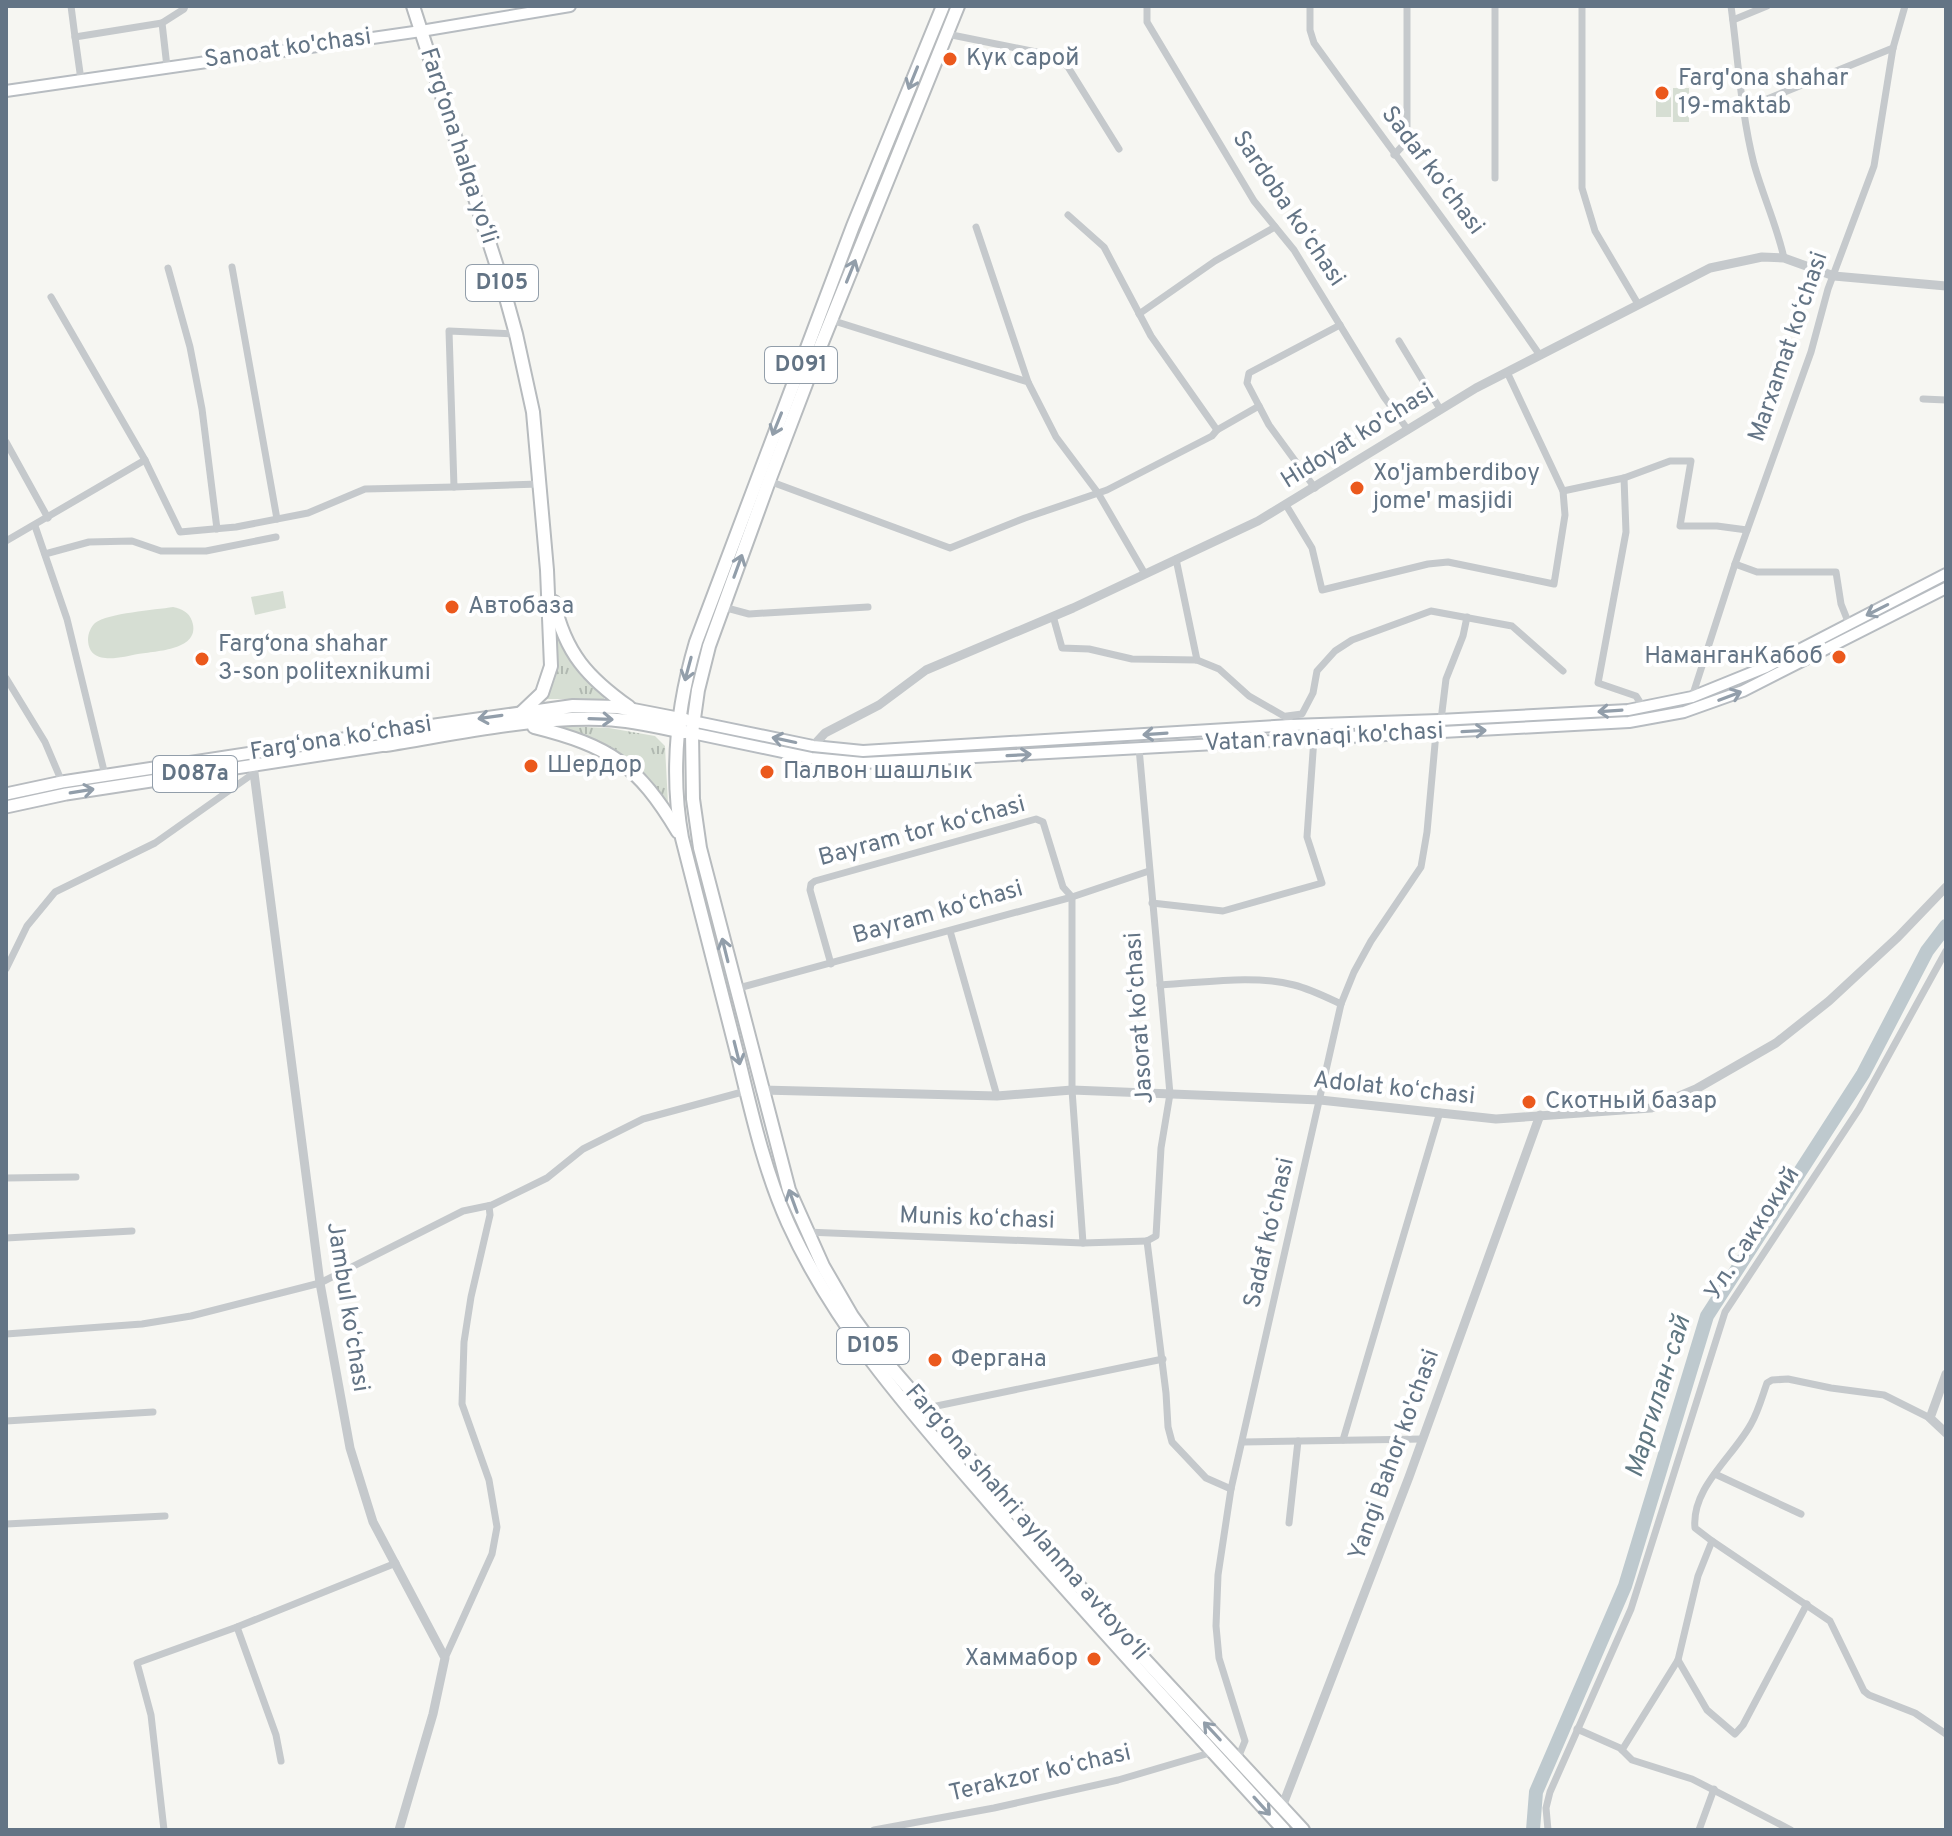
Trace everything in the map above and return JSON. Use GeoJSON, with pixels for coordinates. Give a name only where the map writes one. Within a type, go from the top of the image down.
{"type":"FeatureCollection","features":[{"type":"Feature","properties":{"kind":"highway","name":"Farg‘ona halqa yo‘li"},"geometry":{"type":"LineString","coordinates":[[413,6],[516,334],[533,412],[547,570]]}},
{"type":"Feature","properties":{"kind":"highway","name":"D091"},"geometry":{"type":"LineString","coordinates":[[678,724],[683,686],[696,642],[853,226],[943,6]]}},
{"type":"Feature","properties":{"kind":"highway","name":"D091"},"geometry":{"type":"LineString","coordinates":[[692,727],[703,668],[769,481],[958,6]]}},
{"type":"Feature","properties":{"kind":"highway","name":"D105"},"geometry":{"type":"LineString","coordinates":[[547,570],[558,621],[582,666],[602,689],[632,709]]}},
{"type":"Feature","properties":{"kind":"highway","name":"D105"},"geometry":{"type":"LineString","coordinates":[[547,570],[550,673],[538,699],[523,718],[573,737],[623,762],[656,798],[682,838]]}},
{"type":"Feature","properties":{"kind":"highway","name":"Fargʻona koʻchasi"},"geometry":{"type":"LineString","coordinates":[[384,739],[523,718],[573,706],[632,709],[678,724]]}},
{"type":"Feature","properties":{"kind":"highway","name":"Fargʻona koʻchasi"},"geometry":{"type":"LineString","coordinates":[[523,718],[678,724]]}},
{"type":"Feature","properties":{"kind":"highway","name":"Vatan ravnaqi ko'chasi"},"geometry":{"type":"LineString","coordinates":[[678,724],[692,727]]}},
{"type":"Feature","properties":{"kind":"highway","name":"Farg‘ona shahri aylanma avtoyo‘li"},"geometry":{"type":"LineString","coordinates":[[678,724],[677,800],[682,838],[746,1091],[784,1214],[829,1301],[911,1412],[1101,1631],[1284,1830]]}},
{"type":"Feature","properties":{"kind":"highway","name":"Farg‘ona shahri aylanma avtoyo‘li"},"geometry":{"type":"LineString","coordinates":[[692,727],[695,826],[761,1090],[789,1190],[806,1232],[852,1316],[881,1356],[1110,1622],[1303,1830]]}},
{"type":"Feature","properties":{"kind":"highway"},"geometry":{"type":"LineString","coordinates":[[1021,1539],[1031,1529]]}},
{"type":"Feature","properties":{"kind":"main road","name":"Sanoat ko'chasi"},"geometry":{"type":"LineString","coordinates":[[6,91],[421,31],[570,6]]}},
{"type":"Feature","properties":{"kind":"main road","name":"Vatan ravnaqi ko'chasi"},"geometry":{"type":"LineString","coordinates":[[692,727],[863,751],[1289,720],[1413,721],[1604,712],[1692,697],[1766,667],[1946,574]]}},
{"type":"Feature","properties":{"kind":"main road","name":"Vatan ravnaqi ko'chasi"},"geometry":{"type":"LineString","coordinates":[[692,727],[811,758],[863,763],[1617,723],[1684,712],[1772,678],[1946,588]]}},
{"type":"Feature","properties":{"kind":"main road"},"geometry":{"type":"LineString","coordinates":[[1413,721],[1414,734]]}},
{"type":"Feature","properties":{"kind":"main road","name":"Fargʻona koʻchasi"},"geometry":{"type":"LineString","coordinates":[[7,790],[384,739]]}},
{"type":"Feature","properties":{"kind":"main road","name":"Fargʻona koʻchasi"},"geometry":{"type":"LineString","coordinates":[[6,807],[44,797],[254,769],[384,739]]}},
{"type":"Feature","properties":{"kind":"street"},"geometry":{"type":"LineString","coordinates":[[71,6],[81,80]]}},
{"type":"Feature","properties":{"kind":"street"},"geometry":{"type":"LineString","coordinates":[[75,37],[162,23],[185,6]]}},
{"type":"Feature","properties":{"kind":"street","name":"Sardoba koʻchasi"},"geometry":{"type":"LineString","coordinates":[[1147,6],[1147,22],[1254,201],[1294,250],[1384,397],[1408,430]]}},
{"type":"Feature","properties":{"kind":"street","name":"Sadaf koʻchasi"},"geometry":{"type":"LineString","coordinates":[[1310,6],[1311,37],[1394,155],[1476,262],[1539,354]]}},
{"type":"Feature","properties":{"kind":"street"},"geometry":{"type":"LineString","coordinates":[[1394,155],[1407,141],[1407,6]]}},
{"type":"Feature","properties":{"kind":"street"},"geometry":{"type":"LineString","coordinates":[[1495,6],[1495,178]]}},
{"type":"Feature","properties":{"kind":"street"},"geometry":{"type":"LineString","coordinates":[[1582,6],[1582,188],[1595,231],[1638,304]]}},
{"type":"Feature","properties":{"kind":"street"},"geometry":{"type":"LineString","coordinates":[[1731,6],[1755,166],[1780,237],[1784,258]]}},
{"type":"Feature","properties":{"kind":"street"},"geometry":{"type":"LineString","coordinates":[[1733,20],[1767,6]]}},
{"type":"Feature","properties":{"kind":"street","name":"Marxamat koʻchasi"},"geometry":{"type":"LineString","coordinates":[[1692,697],[1735,564],[1811,352],[1828,289],[1874,166],[1893,48],[1905,6]]}},
{"type":"Feature","properties":{"kind":"street"},"geometry":{"type":"LineString","coordinates":[[162,23],[167,67]]}},
{"type":"Feature","properties":{"kind":"street"},"geometry":{"type":"LineString","coordinates":[[947,34],[1056,56],[1068,67],[1119,149]]}},
{"type":"Feature","properties":{"kind":"street"},"geometry":{"type":"LineString","coordinates":[[1745,108],[1893,48]]}},
{"type":"Feature","properties":{"kind":"street"},"geometry":{"type":"LineString","coordinates":[[1068,215],[1104,247],[1151,336],[1217,430]]}},
{"type":"Feature","properties":{"kind":"street"},"geometry":{"type":"LineString","coordinates":[[976,227],[1028,382],[1056,437],[1098,493],[1145,574]]}},
{"type":"Feature","properties":{"kind":"street"},"geometry":{"type":"LineString","coordinates":[[1139,314],[1215,261],[1275,227]]}},
{"type":"Feature","properties":{"kind":"street","name":"Hidoyat ko'chasi"},"geometry":{"type":"LineString","coordinates":[[813,746],[825,733],[879,705],[926,670],[1145,574],[1286,505],[1440,409],[1539,354],[1710,268],[1762,257],[1784,258],[1834,276],[1946,286]]}},
{"type":"Feature","properties":{"kind":"street"},"geometry":{"type":"LineString","coordinates":[[232,267],[277,519]]}},
{"type":"Feature","properties":{"kind":"street"},"geometry":{"type":"LineString","coordinates":[[168,268],[190,347],[202,409],[217,529]]}},
{"type":"Feature","properties":{"kind":"street"},"geometry":{"type":"LineString","coordinates":[[51,297],[145,460],[180,532],[217,529],[308,513],[365,489],[539,484]]}},
{"type":"Feature","properties":{"kind":"street"},"geometry":{"type":"LineString","coordinates":[[831,320],[1028,382]]}},
{"type":"Feature","properties":{"kind":"street"},"geometry":{"type":"LineString","coordinates":[[1315,488],[1269,425],[1247,383],[1249,373],[1340,325]]}},
{"type":"Feature","properties":{"kind":"street"},"geometry":{"type":"LineString","coordinates":[[454,487],[449,331],[516,334]]}},
{"type":"Feature","properties":{"kind":"street"},"geometry":{"type":"LineString","coordinates":[[1399,341],[1440,409]]}},
{"type":"Feature","properties":{"kind":"street"},"geometry":{"type":"LineString","coordinates":[[1286,505],[1312,548],[1322,590],[1448,562],[1554,584],[1565,515],[1563,491],[1507,372]]}},
{"type":"Feature","properties":{"kind":"street"},"geometry":{"type":"LineString","coordinates":[[1923,399],[1946,400]]}},
{"type":"Feature","properties":{"kind":"street"},"geometry":{"type":"LineString","coordinates":[[769,481],[950,548],[1098,493],[1212,436],[1259,406]]}},
{"type":"Feature","properties":{"kind":"street"},"geometry":{"type":"LineString","coordinates":[[6,442],[48,518]]}},
{"type":"Feature","properties":{"kind":"street"},"geometry":{"type":"LineString","coordinates":[[6,541],[145,460]]}},
{"type":"Feature","properties":{"kind":"street"},"geometry":{"type":"LineString","coordinates":[[1563,491],[1624,478],[1670,461],[1691,461],[1680,526],[1747,530]]}},
{"type":"Feature","properties":{"kind":"street"},"geometry":{"type":"LineString","coordinates":[[1624,478],[1626,532],[1598,683],[1636,696],[1643,707]]}},
{"type":"Feature","properties":{"kind":"street"},"geometry":{"type":"LineString","coordinates":[[35,526],[67,619],[105,775]]}},
{"type":"Feature","properties":{"kind":"street"},"geometry":{"type":"LineString","coordinates":[[45,554],[89,542],[132,541],[161,551],[206,551],[276,537]]}},
{"type":"Feature","properties":{"kind":"street"},"geometry":{"type":"LineString","coordinates":[[1176,559],[1197,660]]}},
{"type":"Feature","properties":{"kind":"street"},"geometry":{"type":"LineString","coordinates":[[1735,564],[1757,572],[1836,572],[1841,604],[1849,624]]}},
{"type":"Feature","properties":{"kind":"street"},"geometry":{"type":"LineString","coordinates":[[723,607],[749,614],[868,607]]}},
{"type":"Feature","properties":{"kind":"street"},"geometry":{"type":"LineString","coordinates":[[1053,616],[1059,644],[1066,649],[1089,649],[1132,659],[1197,660],[1219,669],[1249,696],[1289,720],[1307,709],[1317,671],[1335,651],[1352,640],[1431,611],[1512,626],[1563,671]]}},
{"type":"Feature","properties":{"kind":"street"},"geometry":{"type":"LineString","coordinates":[[1441,720],[1446,679],[1467,617]]}},
{"type":"Feature","properties":{"kind":"street"},"geometry":{"type":"LineString","coordinates":[[6,678],[45,742],[62,782]]}},
{"type":"Feature","properties":{"kind":"street","name":"Sadaf koʻchasi"},"geometry":{"type":"LineString","coordinates":[[1238,1758],[1245,1741],[1219,1658],[1216,1626],[1218,1575],[1231,1489],[1341,1004],[1371,941],[1421,867],[1436,733]]}},
{"type":"Feature","properties":{"kind":"street"},"geometry":{"type":"LineString","coordinates":[[1152,903],[1223,911],[1322,883],[1307,837],[1314,738]]}},
{"type":"Feature","properties":{"kind":"street","name":"Jasorat koʻchasi"},"geometry":{"type":"LineString","coordinates":[[1139,748],[1170,1094],[1161,1148],[1156,1236],[1147,1241],[1163,1359],[1168,1427],[1172,1442],[1206,1478],[1231,1489]]}},
{"type":"Feature","properties":{"kind":"street"},"geometry":{"type":"LineString","coordinates":[[6,969],[27,926],[55,892],[155,843],[254,769]]}},
{"type":"Feature","properties":{"kind":"street","name":"Jambul koʻchasi"},"geometry":{"type":"LineString","coordinates":[[254,769],[320,1283],[350,1448],[373,1522],[445,1658]]}},
{"type":"Feature","properties":{"kind":"street","name":"Bayram tor koʻchasi"},"geometry":{"type":"LineString","coordinates":[[831,964],[810,890],[811,884],[1036,819],[1043,822],[1063,887],[1072,897],[1072,1090],[1083,1243]]}},
{"type":"Feature","properties":{"kind":"street","name":"Bayram koʻchasi"},"geometry":{"type":"LineString","coordinates":[[735,989],[1072,897],[1149,871]]}},
{"type":"Feature","properties":{"kind":"street","name":"Adolat koʻchasi"},"geometry":{"type":"LineString","coordinates":[[761,1090],[997,1096],[1072,1090],[1320,1100],[1496,1119],[1651,1108],[1696,1089],[1776,1043],[1829,1001],[1946,887]]}},
{"type":"Feature","properties":{"kind":"street"},"geometry":{"type":"LineString","coordinates":[[950,931],[997,1096]]}},
{"type":"Feature","properties":{"kind":"street","name":"Ул. Саккокий"},"geometry":{"type":"LineString","coordinates":[[1548,1830],[1546,1808],[1550,1792],[1631,1609],[1725,1312],[1859,1109],[1946,951]]}},
{"type":"Feature","properties":{"kind":"street"},"geometry":{"type":"LineString","coordinates":[[1160,985],[1273,982],[1295,985],[1341,1004]]}},
{"type":"Feature","properties":{"kind":"street"},"geometry":{"type":"LineString","coordinates":[[6,1334],[142,1324],[191,1316],[320,1283],[463,1211],[489,1206],[547,1178],[583,1149],[643,1119],[746,1091]]}},
{"type":"Feature","properties":{"kind":"street"},"geometry":{"type":"LineString","coordinates":[[1343,1440],[1440,1112]]}},
{"type":"Feature","properties":{"kind":"street","name":"Yangi Bahor ko'chasi"},"geometry":{"type":"LineString","coordinates":[[1282,1807],[1422,1439],[1540,1115]]}},
{"type":"Feature","properties":{"kind":"street"},"geometry":{"type":"LineString","coordinates":[[6,1178],[76,1177]]}},
{"type":"Feature","properties":{"kind":"street"},"geometry":{"type":"LineString","coordinates":[[399,1830],[433,1714],[445,1658],[492,1554],[497,1527],[489,1480],[462,1404],[464,1342],[490,1215],[489,1206]]}},
{"type":"Feature","properties":{"kind":"street"},"geometry":{"type":"LineString","coordinates":[[6,1238],[132,1231]]}},
{"type":"Feature","properties":{"kind":"street","name":"Munis koʻchasi"},"geometry":{"type":"LineString","coordinates":[[806,1232],[1083,1243],[1147,1241]]}},
{"type":"Feature","properties":{"kind":"street"},"geometry":{"type":"LineString","coordinates":[[927,1408],[1163,1359]]}},
{"type":"Feature","properties":{"kind":"street"},"geometry":{"type":"LineString","coordinates":[[1930,1418],[1946,1374]]}},
{"type":"Feature","properties":{"kind":"street"},"geometry":{"type":"LineString","coordinates":[[1946,1433],[1930,1418],[1884,1395],[1788,1379],[1772,1380],[1767,1383],[1750,1426],[1699,1501],[1694,1519],[1695,1528],[1712,1541],[1830,1621],[1864,1691],[1915,1713],[1946,1734]]}},
{"type":"Feature","properties":{"kind":"street"},"geometry":{"type":"LineString","coordinates":[[6,1421],[153,1412]]}},
{"type":"Feature","properties":{"kind":"street"},"geometry":{"type":"LineString","coordinates":[[1243,1442],[1422,1439]]}},
{"type":"Feature","properties":{"kind":"street"},"geometry":{"type":"LineString","coordinates":[[1289,1523],[1298,1441]]}},
{"type":"Feature","properties":{"kind":"street"},"geometry":{"type":"LineString","coordinates":[[1715,1474],[1801,1514]]}},
{"type":"Feature","properties":{"kind":"street"},"geometry":{"type":"LineString","coordinates":[[6,1524],[165,1516]]}},
{"type":"Feature","properties":{"kind":"street"},"geometry":{"type":"LineString","coordinates":[[1622,1750],[1678,1660],[1698,1576],[1712,1541]]}},
{"type":"Feature","properties":{"kind":"street"},"geometry":{"type":"LineString","coordinates":[[164,1830],[151,1715],[137,1663],[237,1627],[396,1563]]}},
{"type":"Feature","properties":{"kind":"street"},"geometry":{"type":"LineString","coordinates":[[1678,1660],[1707,1710],[1735,1734],[1743,1725],[1807,1604]]}},
{"type":"Feature","properties":{"kind":"street"},"geometry":{"type":"LineString","coordinates":[[237,1627],[276,1735],[281,1761]]}},
{"type":"Feature","properties":{"kind":"street"},"geometry":{"type":"LineString","coordinates":[[1577,1729],[1622,1750],[1632,1760],[1692,1779],[1791,1830]]}},
{"type":"Feature","properties":{"kind":"street","name":"Terakzor koʻchasi"},"geometry":{"type":"LineString","coordinates":[[874,1830],[994,1808],[1118,1780],[1213,1752]]}},
{"type":"Feature","properties":{"kind":"street"},"geometry":{"type":"LineString","coordinates":[[1699,1830],[1714,1789]]}},
{"type":"Feature","properties":{"kind":"green space"},"geometry":{"type":"Polygon","coordinates":[[[1673,88],[1689,88],[1689,122],[1673,122],[1673,88]]]}},
{"type":"Feature","properties":{"kind":"green space"},"geometry":{"type":"Polygon","coordinates":[[[1656,89],[1671,89],[1671,117],[1656,117],[1656,89]]]}},
{"type":"Feature","properties":{"kind":"green space"},"geometry":{"type":"Polygon","coordinates":[[[283,591],[286,608],[255,615],[251,597],[283,591]]]}},
{"type":"Feature","properties":{"kind":"green space"},"geometry":{"type":"Polygon","coordinates":[[[173,607],[189,615],[193,631],[190,638],[176,647],[115,658],[100,657],[90,648],[90,630],[101,620],[173,607]]]}},
{"type":"Feature","properties":{"kind":"green space"},"geometry":{"type":"Polygon","coordinates":[[[554,634],[582,677],[604,699],[544,699],[556,676],[554,634]]]}},
{"type":"Feature","properties":{"kind":"green space"},"geometry":{"type":"Polygon","coordinates":[[[562,726],[609,728],[655,736],[665,746],[668,804],[652,782],[621,753],[562,726]]]}},
{"type":"Feature","properties":{"kind":"waterway","name":"Маргилан-сай"},"geometry":{"type":"LineString","coordinates":[[1533,1830],[1536,1792],[1625,1586],[1707,1316],[1863,1074],[1927,951],[1946,926]]}},
{"type":"Feature","properties":{"kind":"place","name":"Кук сарой"},"geometry":{"type":"Point","coordinates":[950,59]}},
{"type":"Feature","properties":{"kind":"place","name":"Farg'ona shahar 19-maktab"},"geometry":{"type":"Point","coordinates":[1662,93]}},
{"type":"Feature","properties":{"kind":"place","name":"Xo'jamberdiboy jome' masjidi"},"geometry":{"type":"Point","coordinates":[1357,488]}},
{"type":"Feature","properties":{"kind":"place","name":"Автобаза"},"geometry":{"type":"Point","coordinates":[452,607]}},
{"type":"Feature","properties":{"kind":"place","name":"НаманганКабоб"},"geometry":{"type":"Point","coordinates":[1839,657]}},
{"type":"Feature","properties":{"kind":"place","name":"Farg‘ona shahar 3-son politexnikumi"},"geometry":{"type":"Point","coordinates":[202,659]}},
{"type":"Feature","properties":{"kind":"place","name":"Шердор"},"geometry":{"type":"Point","coordinates":[531,766]}},
{"type":"Feature","properties":{"kind":"place","name":"Палвон шашлык"},"geometry":{"type":"Point","coordinates":[767,772]}},
{"type":"Feature","properties":{"kind":"place","name":"Скотный базар"},"geometry":{"type":"Point","coordinates":[1529,1102]}},
{"type":"Feature","properties":{"kind":"place","name":"Фергана"},"geometry":{"type":"Point","coordinates":[935,1360]}},
{"type":"Feature","properties":{"kind":"place","name":"Хаммабор"},"geometry":{"type":"Point","coordinates":[1094,1659]}}]}
